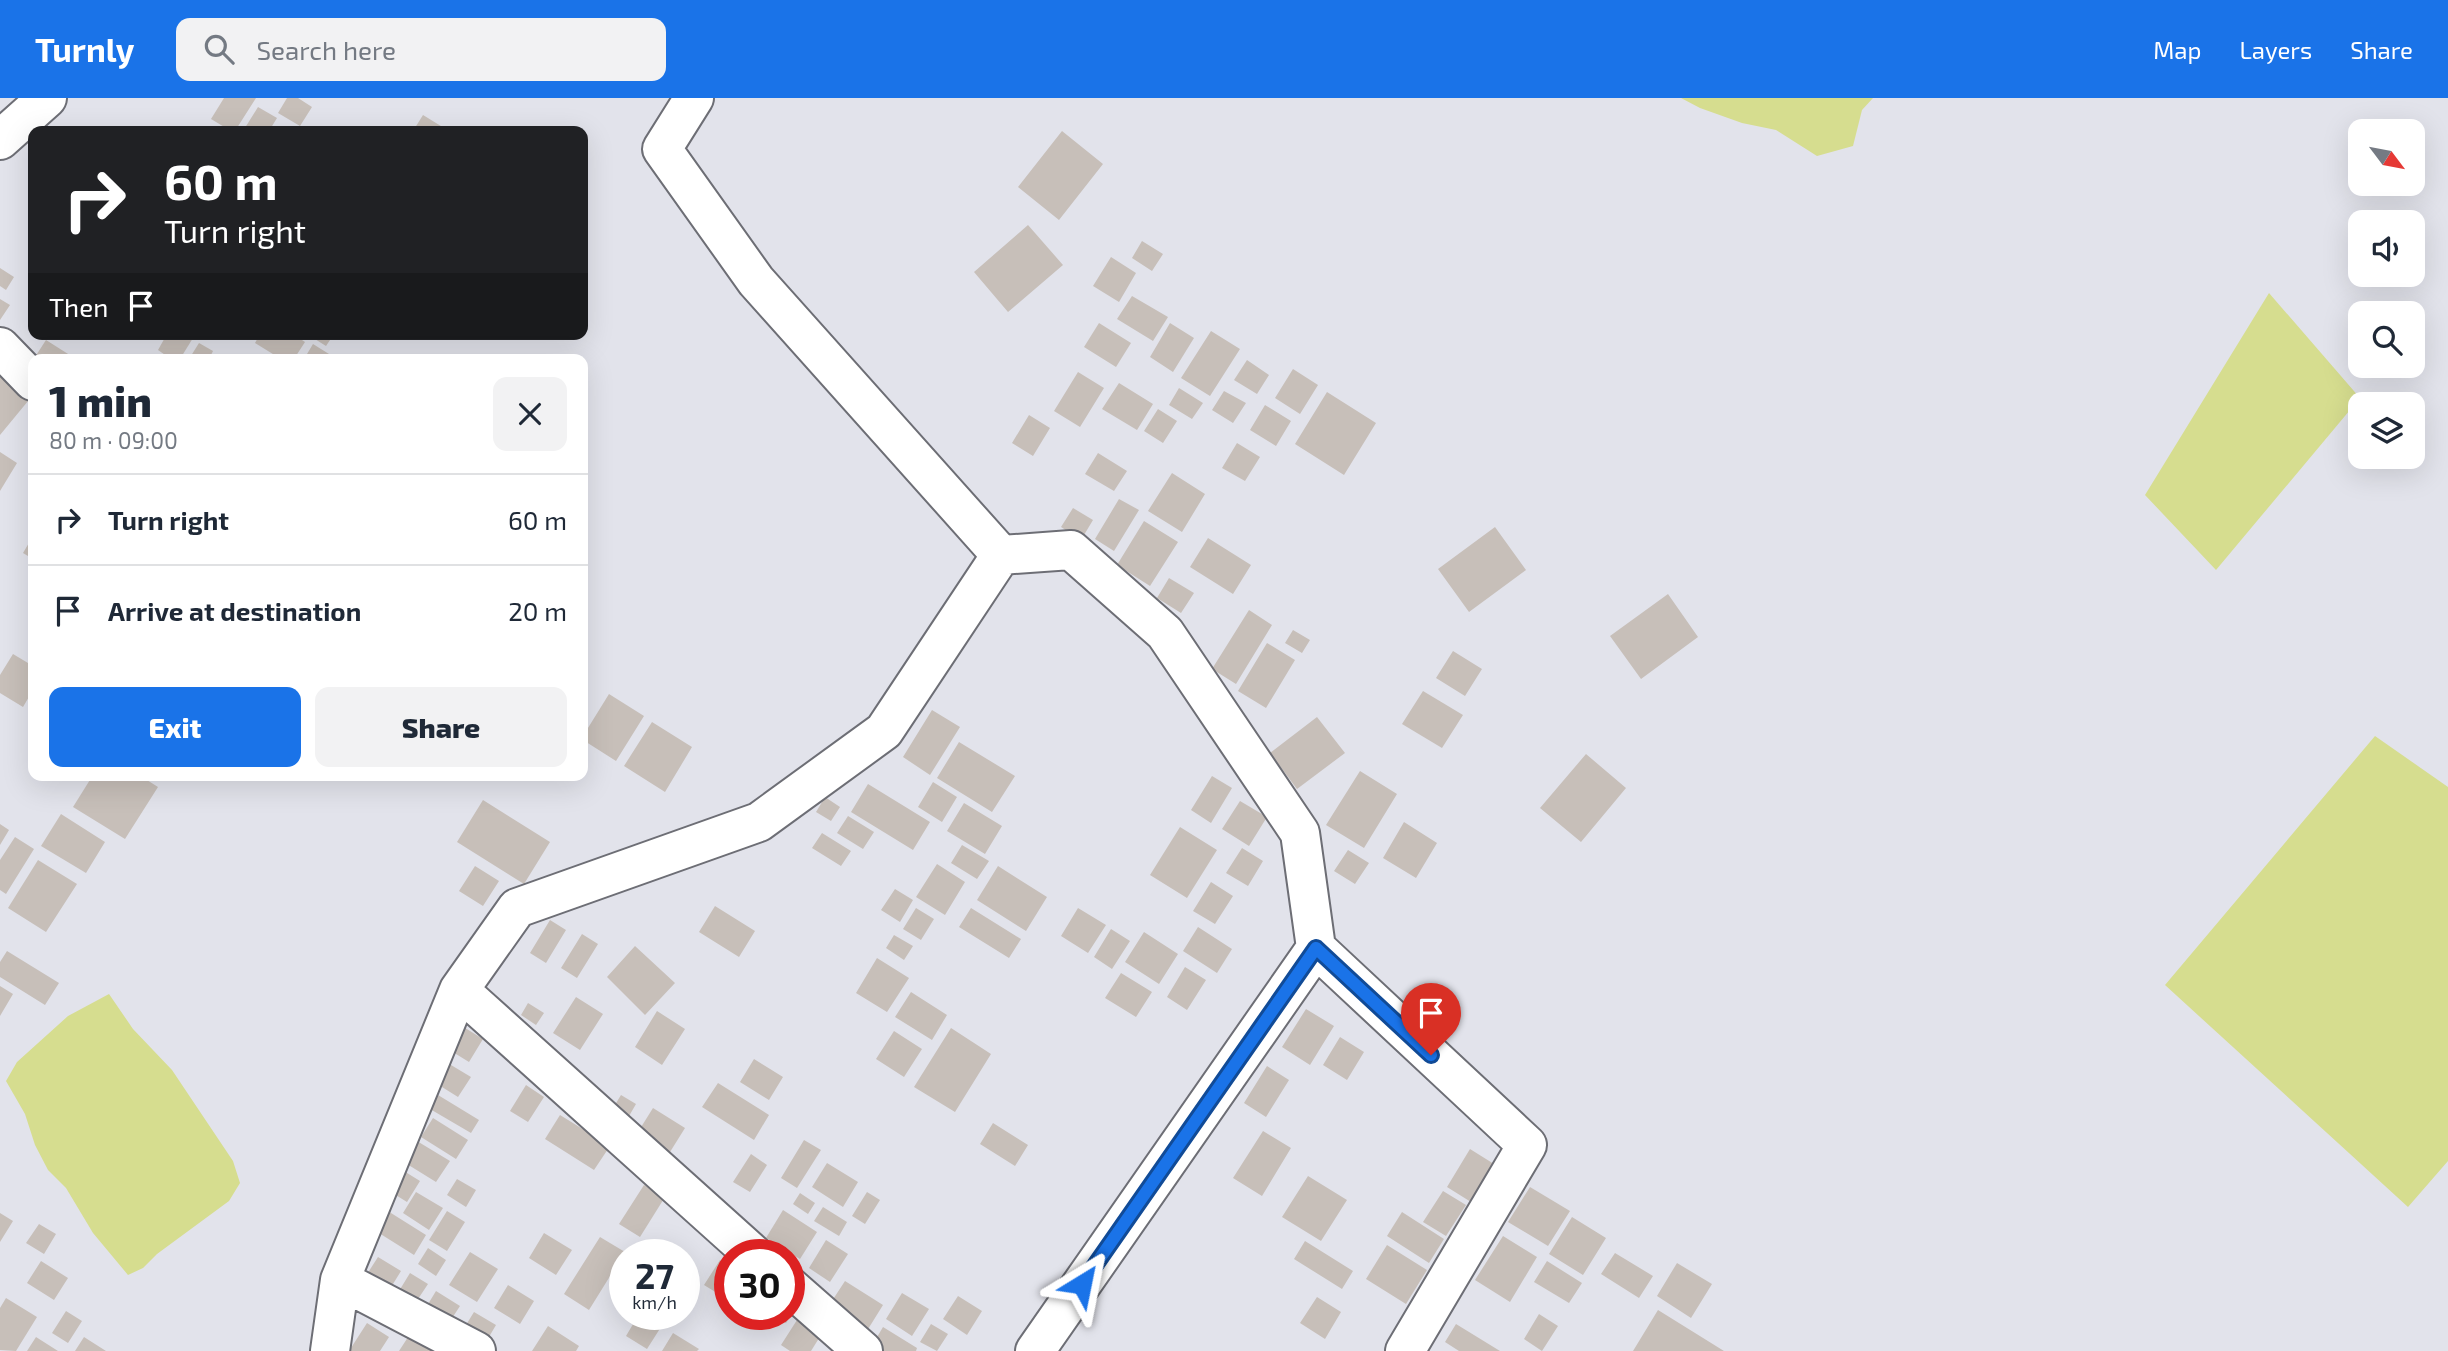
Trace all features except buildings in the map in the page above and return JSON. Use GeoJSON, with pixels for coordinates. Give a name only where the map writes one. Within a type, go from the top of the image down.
{"type":"FeatureCollection","features":[{"type":"Feature","properties":{"kind":"street"},"geometry":{"type":"LineString","coordinates":[[0,140],[47,98]]}},
{"type":"Feature","properties":{"kind":"street"},"geometry":{"type":"LineString","coordinates":[[694,98],[662,149],[756,281],[1001,555]]}},
{"type":"Feature","properties":{"kind":"street"},"geometry":{"type":"LineString","coordinates":[[0,347],[28,376]]}},
{"type":"Feature","properties":{"kind":"street"},"geometry":{"type":"LineString","coordinates":[[1001,555],[1071,550],[1165,634],[1300,833],[1316,948],[1527,1145],[1405,1351]]}},
{"type":"Feature","properties":{"kind":"street"},"geometry":{"type":"LineString","coordinates":[[330,1351],[340,1280],[459,989],[517,908],[759,822],[884,731],[1001,555]]}},
{"type":"Feature","properties":{"kind":"street"},"geometry":{"type":"LineString","coordinates":[[1035,1351],[1316,948]]}},
{"type":"Feature","properties":{"kind":"street"},"geometry":{"type":"LineString","coordinates":[[459,989],[736,1239]]}},
{"type":"Feature","properties":{"kind":"street"},"geometry":{"type":"LineString","coordinates":[[340,1280],[476,1351]]}},
{"type":"Feature","properties":{"kind":"street"},"geometry":{"type":"LineString","coordinates":[[805,1300],[863,1351]]}},
{"type":"Feature","properties":{"kind":"green space"},"geometry":{"type":"Polygon","coordinates":[[[1681,98],[1873,98],[1862,110],[1853,146],[1817,156],[1776,130],[1742,123],[1681,98]]]}},
{"type":"Feature","properties":{"kind":"green space"},"geometry":{"type":"Polygon","coordinates":[[[2269,293],[2355,392],[2348,392],[2348,412],[2216,570],[2145,495],[2269,293]]]}},
{"type":"Feature","properties":{"kind":"green space"},"geometry":{"type":"Polygon","coordinates":[[[2375,736],[2448,787],[2448,1161],[2408,1207],[2165,985],[2375,736]]]}},
{"type":"Feature","properties":{"kind":"green space"},"geometry":{"type":"Polygon","coordinates":[[[109,994],[133,1029],[172,1070],[233,1161],[240,1183],[229,1201],[157,1254],[143,1268],[128,1275],[93,1233],[66,1188],[48,1170],[35,1145],[25,1114],[6,1081],[17,1062],[68,1016],[109,994]]]}},
{"type":"Feature","properties":{"kind":"route"},"geometry":{"type":"LineString","coordinates":[[1082,1284],[1316,948],[1431,1055]]}}]}
